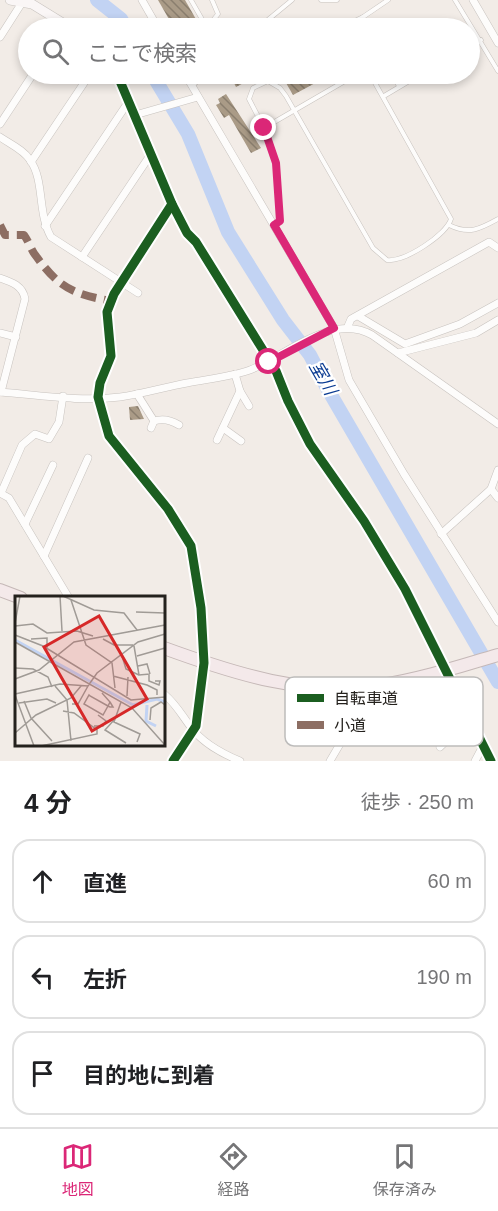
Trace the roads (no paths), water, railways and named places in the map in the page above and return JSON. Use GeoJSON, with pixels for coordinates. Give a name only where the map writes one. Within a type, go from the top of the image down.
{"type":"FeatureCollection","features":[{"type":"Feature","properties":{"kind":"highway"},"geometry":{"type":"LineString","coordinates":[[0,590],[18,596]]}},
{"type":"Feature","properties":{"kind":"highway"},"geometry":{"type":"LineString","coordinates":[[165,648],[244,676],[285,684]]}},
{"type":"Feature","properties":{"kind":"highway"},"geometry":{"type":"LineString","coordinates":[[414,677],[498,655]]}},
{"type":"Feature","properties":{"kind":"street"},"geometry":{"type":"LineString","coordinates":[[10,0],[23,1],[51,18]]}},
{"type":"Feature","properties":{"kind":"street"},"geometry":{"type":"LineString","coordinates":[[142,0],[152,18]]}},
{"type":"Feature","properties":{"kind":"street"},"geometry":{"type":"LineString","coordinates":[[473,0],[498,44]]}},
{"type":"Feature","properties":{"kind":"street"},"geometry":{"type":"LineString","coordinates":[[0,37],[23,1]]}},
{"type":"Feature","properties":{"kind":"street"},"geometry":{"type":"LineString","coordinates":[[0,124],[26,84]]}},
{"type":"Feature","properties":{"kind":"street"},"geometry":{"type":"LineString","coordinates":[[32,162],[83,84]]}},
{"type":"Feature","properties":{"kind":"street"},"geometry":{"type":"LineString","coordinates":[[121,84],[129,101],[140,114],[151,154],[187,233],[272,361],[310,444],[364,521],[405,589],[427,629],[448,677]]}},
{"type":"Feature","properties":{"kind":"street"},"geometry":{"type":"LineString","coordinates":[[192,86],[334,328],[349,380],[441,534],[498,622]]}},
{"type":"Feature","properties":{"kind":"street"},"geometry":{"type":"LineString","coordinates":[[140,114],[198,97]]}},
{"type":"Feature","properties":{"kind":"street"},"geometry":{"type":"LineString","coordinates":[[45,226],[129,101]]}},
{"type":"Feature","properties":{"kind":"street"},"geometry":{"type":"LineString","coordinates":[[0,137],[32,162],[37,172],[45,226],[51,237],[138,293]]}},
{"type":"Feature","properties":{"kind":"street"},"geometry":{"type":"LineString","coordinates":[[82,258],[151,154]]}},
{"type":"Feature","properties":{"kind":"street"},"geometry":{"type":"LineString","coordinates":[[172,204],[121,283],[107,312],[111,356],[100,383],[99,398],[109,436],[168,509],[191,546],[201,608],[204,663],[198,720],[194,731],[173,761]]}},
{"type":"Feature","properties":{"kind":"street"},"geometry":{"type":"LineString","coordinates":[[348,326],[351,319],[489,242],[498,248]]}},
{"type":"Feature","properties":{"kind":"street"},"geometry":{"type":"LineString","coordinates":[[0,278],[24,291],[25,299],[1,392],[99,398],[137,394],[235,374],[272,361],[326,331],[348,326],[362,329],[498,424]]}},
{"type":"Feature","properties":{"kind":"street"},"geometry":{"type":"LineString","coordinates":[[358,316],[405,344],[460,324],[498,303]]}},
{"type":"Feature","properties":{"kind":"street"},"geometry":{"type":"LineString","coordinates":[[398,353],[476,333],[498,320]]}},
{"type":"Feature","properties":{"kind":"street"},"geometry":{"type":"LineString","coordinates":[[0,333],[16,337]]}},
{"type":"Feature","properties":{"kind":"street"},"geometry":{"type":"LineString","coordinates":[[235,374],[240,391],[249,406]]}},
{"type":"Feature","properties":{"kind":"street"},"geometry":{"type":"LineString","coordinates":[[217,440],[240,391]]}},
{"type":"Feature","properties":{"kind":"street"},"geometry":{"type":"LineString","coordinates":[[137,394],[153,424],[171,420],[179,425]]}},
{"type":"Feature","properties":{"kind":"street"},"geometry":{"type":"LineString","coordinates":[[63,396],[59,422],[49,439],[35,434],[25,442],[1,493],[9,498],[68,596]]}},
{"type":"Feature","properties":{"kind":"street"},"geometry":{"type":"LineString","coordinates":[[223,428],[241,441]]}},
{"type":"Feature","properties":{"kind":"street"},"geometry":{"type":"LineString","coordinates":[[44,556],[88,458]]}},
{"type":"Feature","properties":{"kind":"street"},"geometry":{"type":"LineString","coordinates":[[25,524],[53,465]]}},
{"type":"Feature","properties":{"kind":"street"},"geometry":{"type":"LineString","coordinates":[[441,534],[491,489],[498,470]]}},
{"type":"Feature","properties":{"kind":"street"},"geometry":{"type":"LineString","coordinates":[[491,489],[498,498]]}},
{"type":"Feature","properties":{"kind":"street"},"geometry":{"type":"LineString","coordinates":[[165,695],[178,706],[194,731],[209,745],[240,761]]}},
{"type":"Feature","properties":{"kind":"street"},"geometry":{"type":"LineString","coordinates":[[330,761],[339,746]]}},
{"type":"Feature","properties":{"kind":"street"},"geometry":{"type":"LineString","coordinates":[[480,746],[485,761]]}},
{"type":"Feature","properties":{"kind":"street"},"geometry":{"type":"LineString","coordinates":[[475,761],[481,749]]}},
{"type":"Feature","properties":{"kind":"street"},"geometry":{"type":"LineString","coordinates":[[481,749],[491,761]]}},
{"type":"Feature","properties":{"kind":"lane"},"geometry":{"type":"LineString","coordinates":[[190,0],[201,18]]}},
{"type":"Feature","properties":{"kind":"lane"},"geometry":{"type":"LineString","coordinates":[[212,0],[218,14],[215,18]]}},
{"type":"Feature","properties":{"kind":"lane"},"geometry":{"type":"LineString","coordinates":[[270,18],[292,0]]}},
{"type":"Feature","properties":{"kind":"lane"},"geometry":{"type":"LineString","coordinates":[[321,0],[337,0]]}},
{"type":"Feature","properties":{"kind":"lane"},"geometry":{"type":"LineString","coordinates":[[363,17],[388,0]]}},
{"type":"Feature","properties":{"kind":"lane"},"geometry":{"type":"LineString","coordinates":[[455,0],[467,18]]}},
{"type":"Feature","properties":{"kind":"lane"},"geometry":{"type":"LineString","coordinates":[[481,40],[498,71]]}},
{"type":"Feature","properties":{"kind":"lane"},"geometry":{"type":"LineString","coordinates":[[260,84],[253,88],[249,99],[264,128],[276,163],[280,221],[274,225]]}},
{"type":"Feature","properties":{"kind":"lane"},"geometry":{"type":"LineString","coordinates":[[273,84],[280,88],[295,111],[373,248],[382,257],[400,259],[443,233],[449,225],[450,213],[376,84]]}},
{"type":"Feature","properties":{"kind":"lane"},"geometry":{"type":"LineString","coordinates":[[264,128],[340,84]]}},
{"type":"Feature","properties":{"kind":"lane"},"geometry":{"type":"LineString","coordinates":[[384,96],[403,84]]}},
{"type":"Feature","properties":{"kind":"lane"},"geometry":{"type":"LineString","coordinates":[[449,225],[462,231],[476,230],[498,219]]}},
{"type":"Feature","properties":{"kind":"waterway","name":"室川"},"geometry":{"type":"LineString","coordinates":[[97,0],[120,18]]}},
{"type":"Feature","properties":{"kind":"waterway","name":"室川"},"geometry":{"type":"LineString","coordinates":[[158,84],[188,134],[228,232],[283,320],[310,355],[498,682]]}}]}
